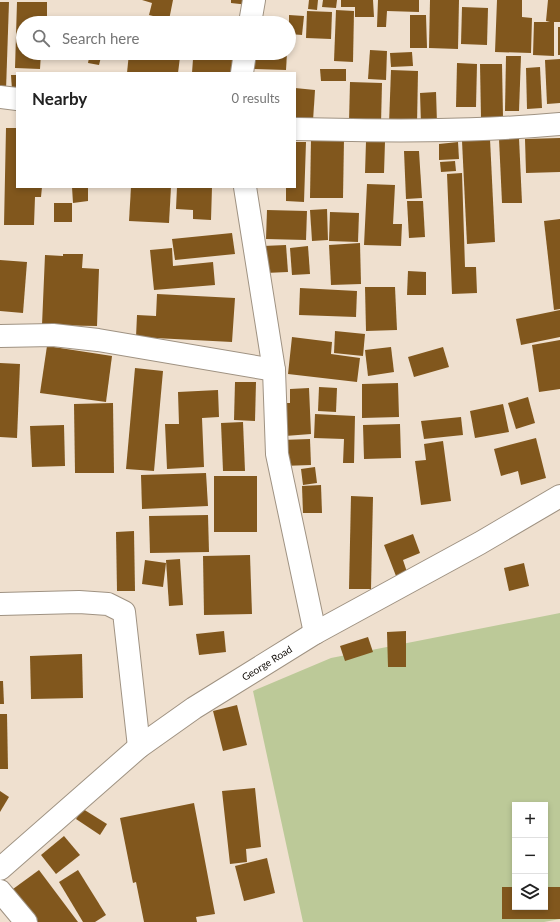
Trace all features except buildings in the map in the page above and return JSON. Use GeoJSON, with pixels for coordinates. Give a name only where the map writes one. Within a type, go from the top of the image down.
{"type":"FeatureCollection","features":[{"type":"Feature","properties":{"kind":"street"},"geometry":{"type":"LineString","coordinates":[[251,16],[254,0]]}},
{"type":"Feature","properties":{"kind":"street"},"geometry":{"type":"LineString","coordinates":[[242,72],[244,60]]}},
{"type":"Feature","properties":{"kind":"street"},"geometry":{"type":"LineString","coordinates":[[0,97],[16,99]]}},
{"type":"Feature","properties":{"kind":"street"},"geometry":{"type":"LineString","coordinates":[[296,129],[347,130],[519,128],[560,124]]}},
{"type":"Feature","properties":{"kind":"street"},"geometry":{"type":"LineString","coordinates":[[245,188],[274,370],[277,454],[315,633]]}},
{"type":"Feature","properties":{"kind":"street"},"geometry":{"type":"LineString","coordinates":[[0,336],[53,336],[98,340],[274,370]]}},
{"type":"Feature","properties":{"kind":"street","name":"George Road"},"geometry":{"type":"LineString","coordinates":[[0,869],[139,747],[194,708],[315,633],[480,543],[560,496]]}},
{"type":"Feature","properties":{"kind":"street"},"geometry":{"type":"LineString","coordinates":[[0,604],[79,602],[108,604],[124,612],[139,747]]}},
{"type":"Feature","properties":{"kind":"street"},"geometry":{"type":"LineString","coordinates":[[0,891],[26,922]]}},
{"type":"Feature","properties":{"kind":"green space"},"geometry":{"type":"Polygon","coordinates":[[[560,613],[560,919],[544,922],[303,922],[253,691],[331,658],[560,613]]]}}]}
